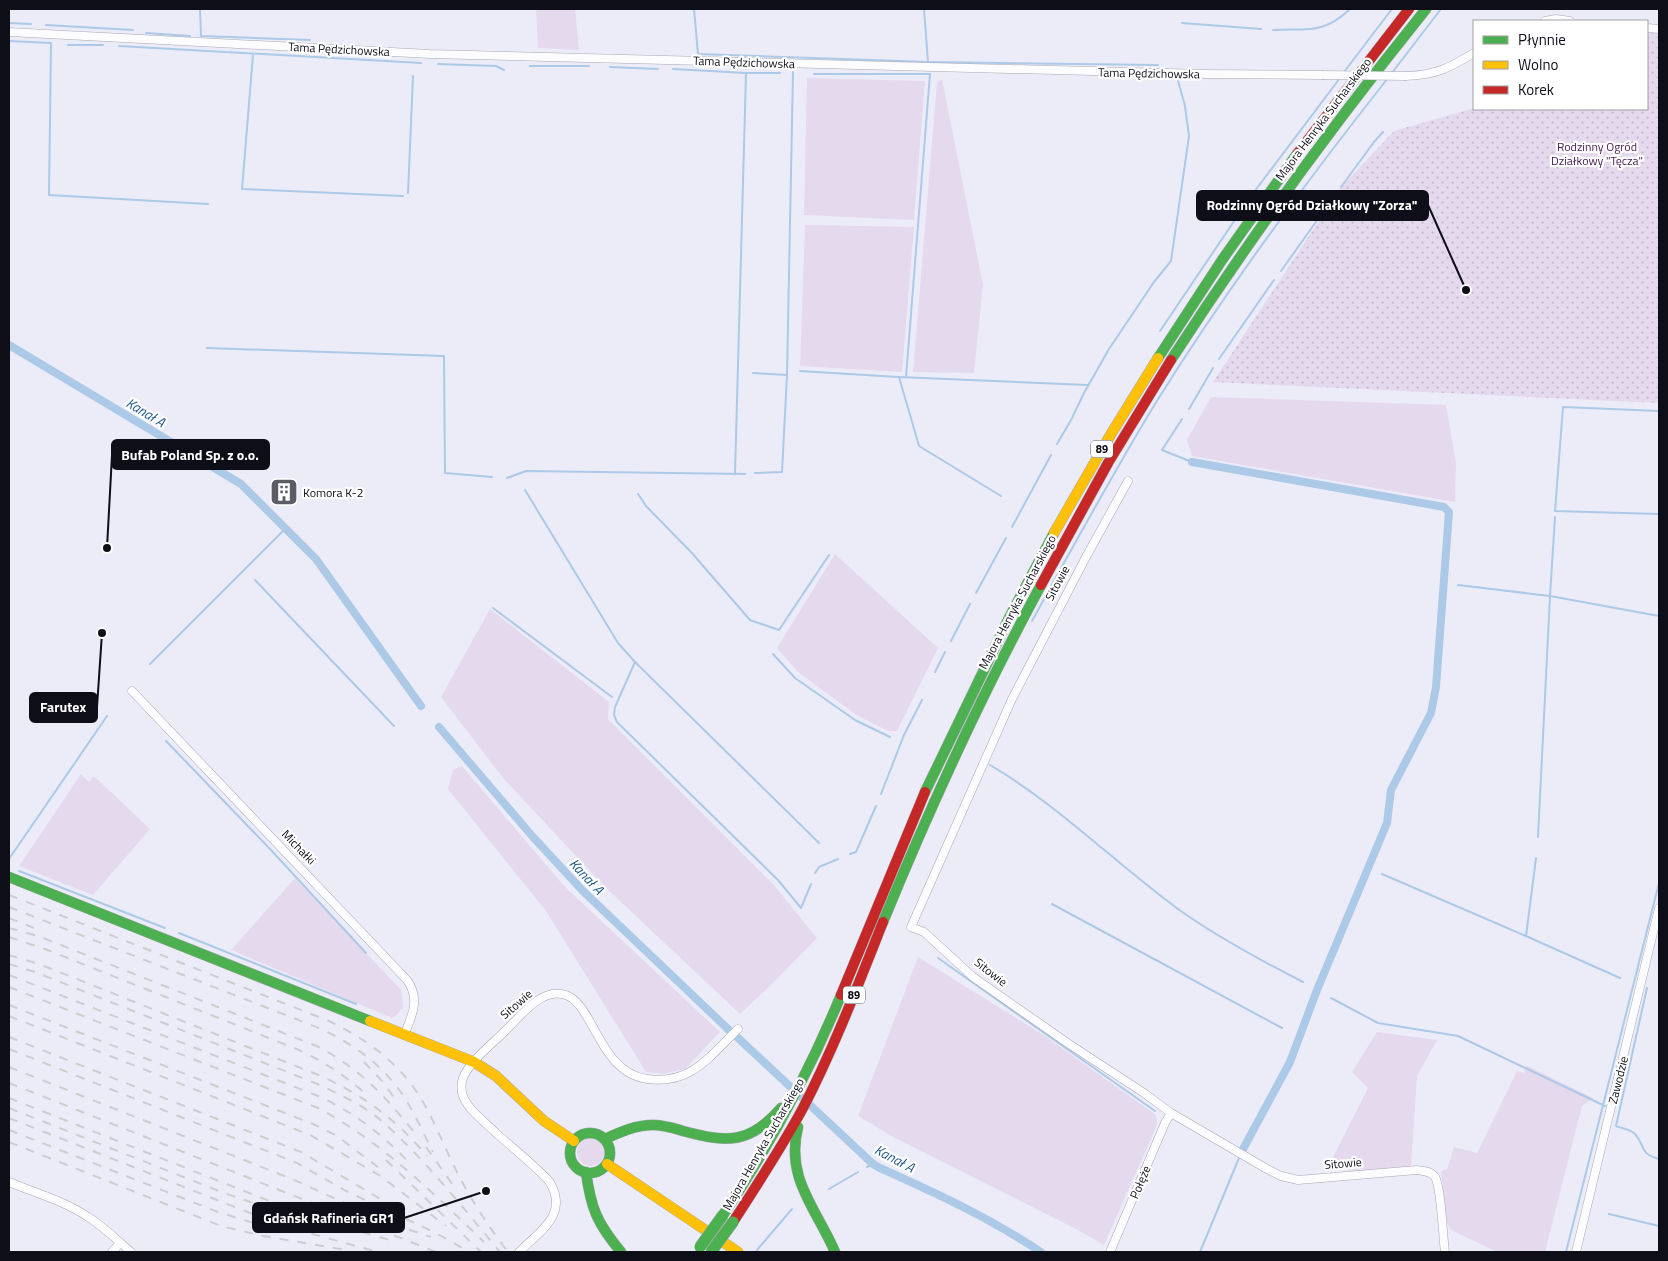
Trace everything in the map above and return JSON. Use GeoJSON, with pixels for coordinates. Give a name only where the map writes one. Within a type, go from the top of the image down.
{"type":"FeatureCollection","features":[{"type":"Feature","properties":{"kind":"main road","name":"Majora Henryka Sucharskiego"},"geometry":{"type":"LineString","coordinates":[[711,1252],[750,1174],[793,1099],[812,1060],[897,856],[962,712],[1032,573],[1075,494],[1133,396],[1209,277],[1295,156],[1409,9]]}},
{"type":"Feature","properties":{"kind":"main road","name":"Majora Henryka Sucharskiego"},"geometry":{"type":"LineString","coordinates":[[698,1250],[755,1189],[802,1110],[822,1070],[923,828],[957,753],[1026,612],[1080,511],[1188,334],[1237,260],[1306,163],[1426,9]]}},
{"type":"Feature","properties":{"kind":"main road"},"geometry":{"type":"LineString","coordinates":[[9,877],[474,1062],[496,1076],[544,1121],[574,1141]]}},
{"type":"Feature","properties":{"kind":"main road"},"geometry":{"type":"LineString","coordinates":[[605,1139],[633,1128],[652,1125],[711,1137],[737,1139],[764,1126],[785,1103],[793,1099]]}},
{"type":"Feature","properties":{"kind":"main road"},"geometry":{"type":"LineString","coordinates":[[802,1110],[803,1116],[793,1144],[795,1168],[835,1252]]}},
{"type":"Feature","properties":{"kind":"main road"},"geometry":{"type":"LineString","coordinates":[[587,1133],[597,1134],[605,1139],[610,1149],[607,1164],[600,1170],[586,1172],[575,1166],[570,1154],[577,1137],[587,1133]]}},
{"type":"Feature","properties":{"kind":"main road"},"geometry":{"type":"LineString","coordinates":[[607,1164],[738,1252]]}},
{"type":"Feature","properties":{"kind":"main road"},"geometry":{"type":"LineString","coordinates":[[586,1172],[590,1204],[595,1218],[604,1233],[621,1252]]}},
{"type":"Feature","properties":{"kind":"street"},"geometry":{"type":"LineString","coordinates":[[1550,20],[1563,20]]}},
{"type":"Feature","properties":{"kind":"street","name":"Tama Pędzichowska"},"geometry":{"type":"LineString","coordinates":[[9,32],[430,54],[1147,73],[1424,76],[1438,72],[1473,54]]}},
{"type":"Feature","properties":{"kind":"street","name":"Sitowie"},"geometry":{"type":"LineString","coordinates":[[1128,481],[1012,699],[911,927],[924,932],[973,977],[993,992],[1171,1113],[1281,1176],[1298,1180],[1417,1170],[1428,1171],[1435,1177],[1438,1188],[1445,1252]]}},
{"type":"Feature","properties":{"kind":"street","name":"Michałki"},"geometry":{"type":"LineString","coordinates":[[132,691],[407,980],[412,987],[415,999],[414,1012],[405,1033]]}},
{"type":"Feature","properties":{"kind":"street","name":"Zawodzie"},"geometry":{"type":"LineString","coordinates":[[1576,1252],[1659,908]]}},
{"type":"Feature","properties":{"kind":"street","name":"Sitowie"},"geometry":{"type":"LineString","coordinates":[[520,1252],[550,1222],[558,1201],[555,1190],[549,1181],[467,1104],[463,1096],[463,1079],[474,1062],[528,1009],[539,1000],[552,994],[562,994],[571,998],[584,1012],[613,1061],[625,1071],[640,1078],[661,1081],[684,1076],[700,1067],[738,1029]]}},
{"type":"Feature","properties":{"kind":"street","name":"Połęże"},"geometry":{"type":"LineString","coordinates":[[1110,1252],[1171,1113]]}},
{"type":"Feature","properties":{"kind":"street"},"geometry":{"type":"LineString","coordinates":[[9,1182],[87,1216],[131,1252]]}},
{"type":"Feature","properties":{"kind":"street"},"geometry":{"type":"LineString","coordinates":[[112,1252],[120,1243]]}},
{"type":"Feature","properties":{"kind":"green space"},"geometry":{"type":"Polygon","coordinates":[[[536,9],[575,9],[579,50],[538,48],[536,9]]]}},
{"type":"Feature","properties":{"kind":"green space","name":"Rodzinny Ogród Działkowy \"Tęcza\""},"geometry":{"type":"Polygon","coordinates":[[[1659,33],[1659,403],[1213,382],[1341,187],[1394,131],[1473,108],[1473,110],[1648,110],[1648,34],[1659,33]]]}},
{"type":"Feature","properties":{"kind":"green space"},"geometry":{"type":"Polygon","coordinates":[[[807,78],[925,81],[914,220],[804,215],[807,78]]]}},
{"type":"Feature","properties":{"kind":"green space"},"geometry":{"type":"Polygon","coordinates":[[[942,79],[983,285],[974,373],[913,372],[937,82],[942,79]]]}},
{"type":"Feature","properties":{"kind":"green space"},"geometry":{"type":"Polygon","coordinates":[[[805,225],[914,227],[902,372],[800,366],[805,225]]]}},
{"type":"Feature","properties":{"kind":"green space"},"geometry":{"type":"Polygon","coordinates":[[[1211,397],[1446,405],[1456,463],[1455,502],[1192,456],[1187,440],[1211,397]]]}},
{"type":"Feature","properties":{"kind":"green space"},"geometry":{"type":"Polygon","coordinates":[[[835,554],[938,648],[897,731],[888,731],[858,716],[798,672],[777,648],[835,554]]]}},
{"type":"Feature","properties":{"kind":"green space"},"geometry":{"type":"Polygon","coordinates":[[[490,609],[609,702],[608,719],[773,884],[817,938],[740,1014],[604,886],[503,778],[441,697],[490,609]]]}},
{"type":"Feature","properties":{"kind":"green space"},"geometry":{"type":"Polygon","coordinates":[[[462,766],[564,886],[720,1032],[685,1069],[662,1074],[646,1072],[546,911],[448,789],[453,770],[462,766]]]}},
{"type":"Feature","properties":{"kind":"green space"},"geometry":{"type":"Polygon","coordinates":[[[81,774],[89,782],[94,776],[150,829],[93,895],[19,866],[81,774]]]}},
{"type":"Feature","properties":{"kind":"green space"},"geometry":{"type":"Polygon","coordinates":[[[295,878],[401,990],[403,1007],[396,1016],[392,1018],[231,950],[295,878]]]}},
{"type":"Feature","properties":{"kind":"green space"},"geometry":{"type":"Polygon","coordinates":[[[918,957],[1045,1036],[1156,1115],[1157,1125],[1104,1245],[1078,1230],[893,1137],[858,1116],[918,957]]]}},
{"type":"Feature","properties":{"kind":"green space"},"geometry":{"type":"Polygon","coordinates":[[[1377,1032],[1437,1040],[1417,1076],[1411,1167],[1350,1171],[1332,1159],[1368,1088],[1352,1072],[1377,1032]]]}},
{"type":"Feature","properties":{"kind":"green space"},"geometry":{"type":"Polygon","coordinates":[[[1526,1065],[1593,1098],[1582,1106],[1545,1252],[1497,1252],[1451,1230],[1447,1223],[1441,1171],[1447,1169],[1454,1147],[1477,1153],[1517,1071],[1524,1073],[1526,1065]]]}},
{"type":"Feature","properties":{"kind":"green space"},"geometry":{"type":"Polygon","coordinates":[[[591,1138],[601,1142],[605,1152],[601,1162],[591,1166],[581,1162],[577,1152],[581,1142],[591,1138]]]}},
{"type":"Feature","properties":{"kind":"waterway"},"geometry":{"type":"LineString","coordinates":[[200,9],[201,36],[310,40]]}},
{"type":"Feature","properties":{"kind":"waterway"},"geometry":{"type":"LineString","coordinates":[[694,9],[698,54],[928,62]]}},
{"type":"Feature","properties":{"kind":"waterway"},"geometry":{"type":"LineString","coordinates":[[924,9],[928,62],[1158,65]]}},
{"type":"Feature","properties":{"kind":"waterway"},"geometry":{"type":"LineString","coordinates":[[1273,30],[1323,27],[1350,9]]}},
{"type":"Feature","properties":{"kind":"waterway"},"geometry":{"type":"LineString","coordinates":[[1344,72],[1392,9]]}},
{"type":"Feature","properties":{"kind":"waterway"},"geometry":{"type":"LineString","coordinates":[[1391,74],[1441,9]]}},
{"type":"Feature","properties":{"kind":"waterway"},"geometry":{"type":"LineString","coordinates":[[9,23],[31,24]]}},
{"type":"Feature","properties":{"kind":"waterway"},"geometry":{"type":"LineString","coordinates":[[1182,23],[1261,29]]}},
{"type":"Feature","properties":{"kind":"waterway"},"geometry":{"type":"LineString","coordinates":[[46,25],[133,30]]}},
{"type":"Feature","properties":{"kind":"waterway"},"geometry":{"type":"LineString","coordinates":[[146,33],[190,36]]}},
{"type":"Feature","properties":{"kind":"waterway"},"geometry":{"type":"LineString","coordinates":[[9,41],[51,43],[49,195],[208,204]]}},
{"type":"Feature","properties":{"kind":"waterway"},"geometry":{"type":"LineString","coordinates":[[68,45],[103,45]]}},
{"type":"Feature","properties":{"kind":"waterway"},"geometry":{"type":"LineString","coordinates":[[119,46],[421,63]]}},
{"type":"Feature","properties":{"kind":"waterway"},"geometry":{"type":"LineString","coordinates":[[253,55],[242,189],[403,196]]}},
{"type":"Feature","properties":{"kind":"waterway"},"geometry":{"type":"LineString","coordinates":[[438,64],[496,66],[504,70]]}},
{"type":"Feature","properties":{"kind":"waterway"},"geometry":{"type":"LineString","coordinates":[[530,66],[589,66]]}},
{"type":"Feature","properties":{"kind":"waterway"},"geometry":{"type":"LineString","coordinates":[[610,67],[658,69]]}},
{"type":"Feature","properties":{"kind":"waterway"},"geometry":{"type":"LineString","coordinates":[[673,69],[746,73],[735,474]]}},
{"type":"Feature","properties":{"kind":"waterway"},"geometry":{"type":"LineString","coordinates":[[787,375],[793,72]]}},
{"type":"Feature","properties":{"kind":"waterway"},"geometry":{"type":"LineString","coordinates":[[747,73],[780,73]]}},
{"type":"Feature","properties":{"kind":"waterway"},"geometry":{"type":"LineString","coordinates":[[814,74],[930,74],[906,377]]}},
{"type":"Feature","properties":{"kind":"waterway"},"geometry":{"type":"LineString","coordinates":[[408,193],[413,76]]}},
{"type":"Feature","properties":{"kind":"waterway"},"geometry":{"type":"LineString","coordinates":[[1057,444],[1109,349],[1154,282],[1171,261],[1189,136],[1185,106],[1177,77]]}},
{"type":"Feature","properties":{"kind":"waterway"},"geometry":{"type":"LineString","coordinates":[[1160,331],[1251,196],[1340,78]]}},
{"type":"Feature","properties":{"kind":"waterway"},"geometry":{"type":"LineString","coordinates":[[1032,621],[1123,458],[1182,362],[1267,238],[1388,78]]}},
{"type":"Feature","properties":{"kind":"waterway"},"geometry":{"type":"LineString","coordinates":[[1341,187],[1383,132]]}},
{"type":"Feature","properties":{"kind":"waterway"},"geometry":{"type":"LineString","coordinates":[[1281,271],[1333,198]]}},
{"type":"Feature","properties":{"kind":"waterway"},"geometry":{"type":"LineString","coordinates":[[1219,359],[1274,280]]}},
{"type":"Feature","properties":{"kind":"waterway","name":"Kanał A"},"geometry":{"type":"LineString","coordinates":[[9,345],[241,484],[316,559],[421,706]]}},
{"type":"Feature","properties":{"kind":"waterway"},"geometry":{"type":"LineString","coordinates":[[207,348],[444,356],[445,473],[492,477]]}},
{"type":"Feature","properties":{"kind":"waterway"},"geometry":{"type":"LineString","coordinates":[[1189,409],[1213,368]]}},
{"type":"Feature","properties":{"kind":"waterway"},"geometry":{"type":"LineString","coordinates":[[800,371],[898,377]]}},
{"type":"Feature","properties":{"kind":"waterway"},"geometry":{"type":"LineString","coordinates":[[753,373],[787,375],[782,472],[755,473]]}},
{"type":"Feature","properties":{"kind":"waterway"},"geometry":{"type":"LineString","coordinates":[[1001,496],[919,446],[899,377],[1087,385]]}},
{"type":"Feature","properties":{"kind":"waterway"},"geometry":{"type":"LineString","coordinates":[[1659,411],[1563,407],[1555,511],[1659,514]]}},
{"type":"Feature","properties":{"kind":"waterway"},"geometry":{"type":"LineString","coordinates":[[1182,419],[1162,450],[1192,462]]}},
{"type":"Feature","properties":{"kind":"waterway"},"geometry":{"type":"LineString","coordinates":[[1012,527],[1051,455]]}},
{"type":"Feature","properties":{"kind":"waterway"},"geometry":{"type":"LineString","coordinates":[[1192,462],[1444,507],[1449,512],[1436,687],[1431,713],[1391,790],[1387,823],[1317,990],[1290,1062],[1242,1151]]}},
{"type":"Feature","properties":{"kind":"waterway"},"geometry":{"type":"LineString","coordinates":[[507,478],[526,471],[745,474]]}},
{"type":"Feature","properties":{"kind":"waterway"},"geometry":{"type":"LineString","coordinates":[[525,490],[618,643],[819,843]]}},
{"type":"Feature","properties":{"kind":"waterway"},"geometry":{"type":"LineString","coordinates":[[638,494],[646,506],[691,552],[750,620],[779,630],[829,555]]}},
{"type":"Feature","properties":{"kind":"waterway"},"geometry":{"type":"LineString","coordinates":[[1458,585],[1550,596],[1555,517]]}},
{"type":"Feature","properties":{"kind":"waterway"},"geometry":{"type":"LineString","coordinates":[[150,664],[286,528]]}},
{"type":"Feature","properties":{"kind":"waterway"},"geometry":{"type":"LineString","coordinates":[[976,593],[1006,538]]}},
{"type":"Feature","properties":{"kind":"waterway"},"geometry":{"type":"LineString","coordinates":[[255,580],[394,726]]}},
{"type":"Feature","properties":{"kind":"waterway"},"geometry":{"type":"LineString","coordinates":[[1538,837],[1550,596],[1659,616]]}},
{"type":"Feature","properties":{"kind":"waterway"},"geometry":{"type":"LineString","coordinates":[[951,641],[970,604]]}},
{"type":"Feature","properties":{"kind":"waterway"},"geometry":{"type":"LineString","coordinates":[[493,608],[612,697]]}},
{"type":"Feature","properties":{"kind":"waterway"},"geometry":{"type":"LineString","coordinates":[[935,672],[945,652]]}},
{"type":"Feature","properties":{"kind":"waterway"},"geometry":{"type":"LineString","coordinates":[[773,654],[795,678],[855,720],[890,737]]}},
{"type":"Feature","properties":{"kind":"waterway"},"geometry":{"type":"LineString","coordinates":[[635,662],[615,707],[614,715],[617,722],[778,880],[801,908],[811,884]]}},
{"type":"Feature","properties":{"kind":"waterway"},"geometry":{"type":"LineString","coordinates":[[881,794],[904,735],[922,700]]}},
{"type":"Feature","properties":{"kind":"waterway"},"geometry":{"type":"LineString","coordinates":[[9,859],[107,716]]}},
{"type":"Feature","properties":{"kind":"waterway","name":"Kanał A"},"geometry":{"type":"LineString","coordinates":[[439,727],[533,837],[583,891],[729,1030]]}},
{"type":"Feature","properties":{"kind":"waterway"},"geometry":{"type":"LineString","coordinates":[[166,741],[270,849],[366,953]]}},
{"type":"Feature","properties":{"kind":"waterway"},"geometry":{"type":"LineString","coordinates":[[990,765],[1039,798],[1178,909],[1239,948],[1303,982]]}},
{"type":"Feature","properties":{"kind":"waterway"},"geometry":{"type":"LineString","coordinates":[[850,854],[856,852],[876,806]]}},
{"type":"Feature","properties":{"kind":"waterway"},"geometry":{"type":"LineString","coordinates":[[1536,858],[1526,936],[1620,978]]}},
{"type":"Feature","properties":{"kind":"waterway"},"geometry":{"type":"LineString","coordinates":[[815,873],[819,867],[838,859]]}},
{"type":"Feature","properties":{"kind":"waterway"},"geometry":{"type":"LineString","coordinates":[[19,871],[165,928]]}},
{"type":"Feature","properties":{"kind":"waterway"},"geometry":{"type":"LineString","coordinates":[[1382,874],[1526,936]]}},
{"type":"Feature","properties":{"kind":"waterway"},"geometry":{"type":"LineString","coordinates":[[1566,1252],[1659,883]]}},
{"type":"Feature","properties":{"kind":"waterway"},"geometry":{"type":"LineString","coordinates":[[1052,904],[1282,1028]]}},
{"type":"Feature","properties":{"kind":"waterway"},"geometry":{"type":"LineString","coordinates":[[179,933],[356,1004]]}},
{"type":"Feature","properties":{"kind":"waterway"},"geometry":{"type":"LineString","coordinates":[[938,958],[1155,1111]]}},
{"type":"Feature","properties":{"kind":"waterway"},"geometry":{"type":"LineString","coordinates":[[1647,988],[1616,1126],[1633,1132],[1645,1152],[1659,1159]]}},
{"type":"Feature","properties":{"kind":"waterway"},"geometry":{"type":"LineString","coordinates":[[1331,998],[1378,1023],[1458,1036],[1605,1106]]}},
{"type":"Feature","properties":{"kind":"waterway","name":"Kanał A"},"geometry":{"type":"LineString","coordinates":[[737,1037],[873,1164],[982,1217],[1041,1252]]}},
{"type":"Feature","properties":{"kind":"waterway"},"geometry":{"type":"LineString","coordinates":[[1200,1252],[1239,1158]]}},
{"type":"Feature","properties":{"kind":"waterway","name":"Kanał A"},"geometry":{"type":"LineString","coordinates":[[867,1167],[873,1164]]}},
{"type":"Feature","properties":{"kind":"waterway"},"geometry":{"type":"LineString","coordinates":[[829,1189],[858,1172]]}},
{"type":"Feature","properties":{"kind":"waterway"},"geometry":{"type":"LineString","coordinates":[[757,1250],[792,1209]]}},
{"type":"Feature","properties":{"kind":"waterway"},"geometry":{"type":"LineString","coordinates":[[1609,1214],[1659,1226]]}},
{"type":"Feature","properties":{"kind":"railway"},"geometry":{"type":"LineString","coordinates":[[9,895],[329,1021],[372,1046],[400,1070],[415,1090],[428,1111],[466,1190],[508,1252]]}},
{"type":"Feature","properties":{"kind":"railway"},"geometry":{"type":"LineString","coordinates":[[9,907],[324,1030],[335,1036],[364,1054],[397,1087],[417,1119],[433,1152]]}},
{"type":"Feature","properties":{"kind":"railway"},"geometry":{"type":"LineString","coordinates":[[9,918],[34,928]]}},
{"type":"Feature","properties":{"kind":"railway"},"geometry":{"type":"LineString","coordinates":[[9,928],[38,936],[319,1047],[360,1074],[392,1106],[414,1132]]}},
{"type":"Feature","properties":{"kind":"railway"},"geometry":{"type":"LineString","coordinates":[[9,937],[45,949],[294,1048],[332,1068],[366,1094]]}},
{"type":"Feature","properties":{"kind":"railway"},"geometry":{"type":"LineString","coordinates":[[9,955],[39,964],[321,1076],[365,1100],[391,1120],[427,1156]]}},
{"type":"Feature","properties":{"kind":"railway"},"geometry":{"type":"LineString","coordinates":[[9,964],[35,972],[320,1085],[356,1103],[382,1121],[418,1156],[500,1252]]}},
{"type":"Feature","properties":{"kind":"railway"},"geometry":{"type":"LineString","coordinates":[[9,975],[318,1096],[369,1126],[412,1166]]}},
{"type":"Feature","properties":{"kind":"railway"},"geometry":{"type":"LineString","coordinates":[[9,987],[318,1108],[385,1152],[425,1186],[484,1242]]}},
{"type":"Feature","properties":{"kind":"railway"},"geometry":{"type":"LineString","coordinates":[[9,1005],[313,1124],[337,1136],[383,1171]]}},
{"type":"Feature","properties":{"kind":"railway"},"geometry":{"type":"LineString","coordinates":[[9,1016],[310,1135],[379,1175],[446,1226]]}},
{"type":"Feature","properties":{"kind":"railway"},"geometry":{"type":"LineString","coordinates":[[9,1037],[301,1152],[387,1203]]}},
{"type":"Feature","properties":{"kind":"railway"},"geometry":{"type":"LineString","coordinates":[[9,1049],[297,1163],[346,1191],[436,1233],[469,1252]]}},
{"type":"Feature","properties":{"kind":"railway"},"geometry":{"type":"LineString","coordinates":[[364,1062],[383,1082],[397,1102]]}},
{"type":"Feature","properties":{"kind":"railway"},"geometry":{"type":"LineString","coordinates":[[9,1067],[292,1179],[389,1223],[431,1237]]}},
{"type":"Feature","properties":{"kind":"railway"},"geometry":{"type":"LineString","coordinates":[[9,1083],[436,1252]]}},
{"type":"Feature","properties":{"kind":"railway"},"geometry":{"type":"LineString","coordinates":[[9,1098],[315,1219],[390,1240]]}},
{"type":"Feature","properties":{"kind":"railway"},"geometry":{"type":"LineString","coordinates":[[9,1108],[224,1193],[265,1207]]}},
{"type":"Feature","properties":{"kind":"railway"},"geometry":{"type":"LineString","coordinates":[[9,1118],[283,1226],[378,1252]]}},
{"type":"Feature","properties":{"kind":"railway"},"geometry":{"type":"LineString","coordinates":[[9,1130],[218,1212],[273,1229]]}},
{"type":"Feature","properties":{"kind":"railway"},"geometry":{"type":"LineString","coordinates":[[9,1142],[221,1226],[263,1236],[346,1250]]}},
{"type":"Feature","properties":{"kind":"railway"},"geometry":{"type":"LineString","coordinates":[[426,1147],[455,1188]]}},
{"type":"Feature","properties":{"kind":"railway"},"geometry":{"type":"LineString","coordinates":[[386,1160],[481,1252]]}},
{"type":"Feature","properties":{"kind":"traffic: fast"},"geometry":{"type":"LineString","coordinates":[[1171,360],[1231,270],[1294,181],[1426,9]]}},
{"type":"Feature","properties":{"kind":"traffic: fast"},"geometry":{"type":"LineString","coordinates":[[1158,358],[1222,260],[1297,154]]}},
{"type":"Feature","properties":{"kind":"traffic: fast"},"geometry":{"type":"LineString","coordinates":[[925,792],[1010,616],[1054,533]]}},
{"type":"Feature","properties":{"kind":"traffic: fast"},"geometry":{"type":"LineString","coordinates":[[883,922],[919,836],[958,751],[998,667],[1041,585]]}},
{"type":"Feature","properties":{"kind":"traffic: fast"},"geometry":{"type":"LineString","coordinates":[[9,877],[370,1021]]}},
{"type":"Feature","properties":{"kind":"traffic: fast"},"geometry":{"type":"LineString","coordinates":[[723,1215],[757,1162],[788,1108],[816,1052],[841,995]]}},
{"type":"Feature","properties":{"kind":"traffic: fast"},"geometry":{"type":"LineString","coordinates":[[605,1139],[622,1131],[647,1125],[668,1127],[713,1138],[737,1138],[759,1128],[781,1108]]}},
{"type":"Feature","properties":{"kind":"traffic: fast"},"geometry":{"type":"LineString","coordinates":[[798,1127],[795,1145],[799,1177],[804,1192],[835,1252]]}},
{"type":"Feature","properties":{"kind":"traffic: fast"},"geometry":{"type":"LineString","coordinates":[[590,1133],[604,1139],[610,1153],[604,1167],[590,1173],[576,1167],[570,1153],[576,1139],[590,1133]]}},
{"type":"Feature","properties":{"kind":"traffic: fast"},"geometry":{"type":"LineString","coordinates":[[586,1172],[590,1196],[596,1215],[621,1252]]}},
{"type":"Feature","properties":{"kind":"traffic: fast"},"geometry":{"type":"LineString","coordinates":[[700,1247],[723,1215]]}},
{"type":"Feature","properties":{"kind":"traffic: fast"},"geometry":{"type":"LineString","coordinates":[[711,1252],[733,1222]]}},
{"type":"Feature","properties":{"kind":"traffic: slow"},"geometry":{"type":"LineString","coordinates":[[1054,533],[1111,434],[1158,358]]}},
{"type":"Feature","properties":{"kind":"traffic: slow"},"geometry":{"type":"LineString","coordinates":[[370,1021],[474,1062],[496,1076],[544,1121],[574,1141]]}},
{"type":"Feature","properties":{"kind":"traffic: slow"},"geometry":{"type":"LineString","coordinates":[[607,1164],[738,1252]]}},
{"type":"Feature","properties":{"kind":"traffic: jam"},"geometry":{"type":"LineString","coordinates":[[1297,154],[1409,9]]}},
{"type":"Feature","properties":{"kind":"traffic: jam"},"geometry":{"type":"LineString","coordinates":[[1041,585],[1108,463],[1171,360]]}},
{"type":"Feature","properties":{"kind":"traffic: jam"},"geometry":{"type":"LineString","coordinates":[[841,995],[925,792]]}},
{"type":"Feature","properties":{"kind":"traffic: jam"},"geometry":{"type":"LineString","coordinates":[[733,1222],[803,1108],[855,993],[883,922]]}},
{"type":"Feature","properties":{"kind":"place","name":"Rodzinny Ogród Działkowy \"Zorza\""},"geometry":{"type":"Point","coordinates":[1466,290]}},
{"type":"Feature","properties":{"kind":"place","name":"Komora K-2"},"geometry":{"type":"Point","coordinates":[284,492]}},
{"type":"Feature","properties":{"kind":"place","name":"Bufab Poland Sp. z o.o."},"geometry":{"type":"Point","coordinates":[107,548]}},
{"type":"Feature","properties":{"kind":"place","name":"Farutex"},"geometry":{"type":"Point","coordinates":[102,633]}},
{"type":"Feature","properties":{"kind":"place","name":"Gdańsk Rafineria GR1"},"geometry":{"type":"Point","coordinates":[486,1191]}}]}
